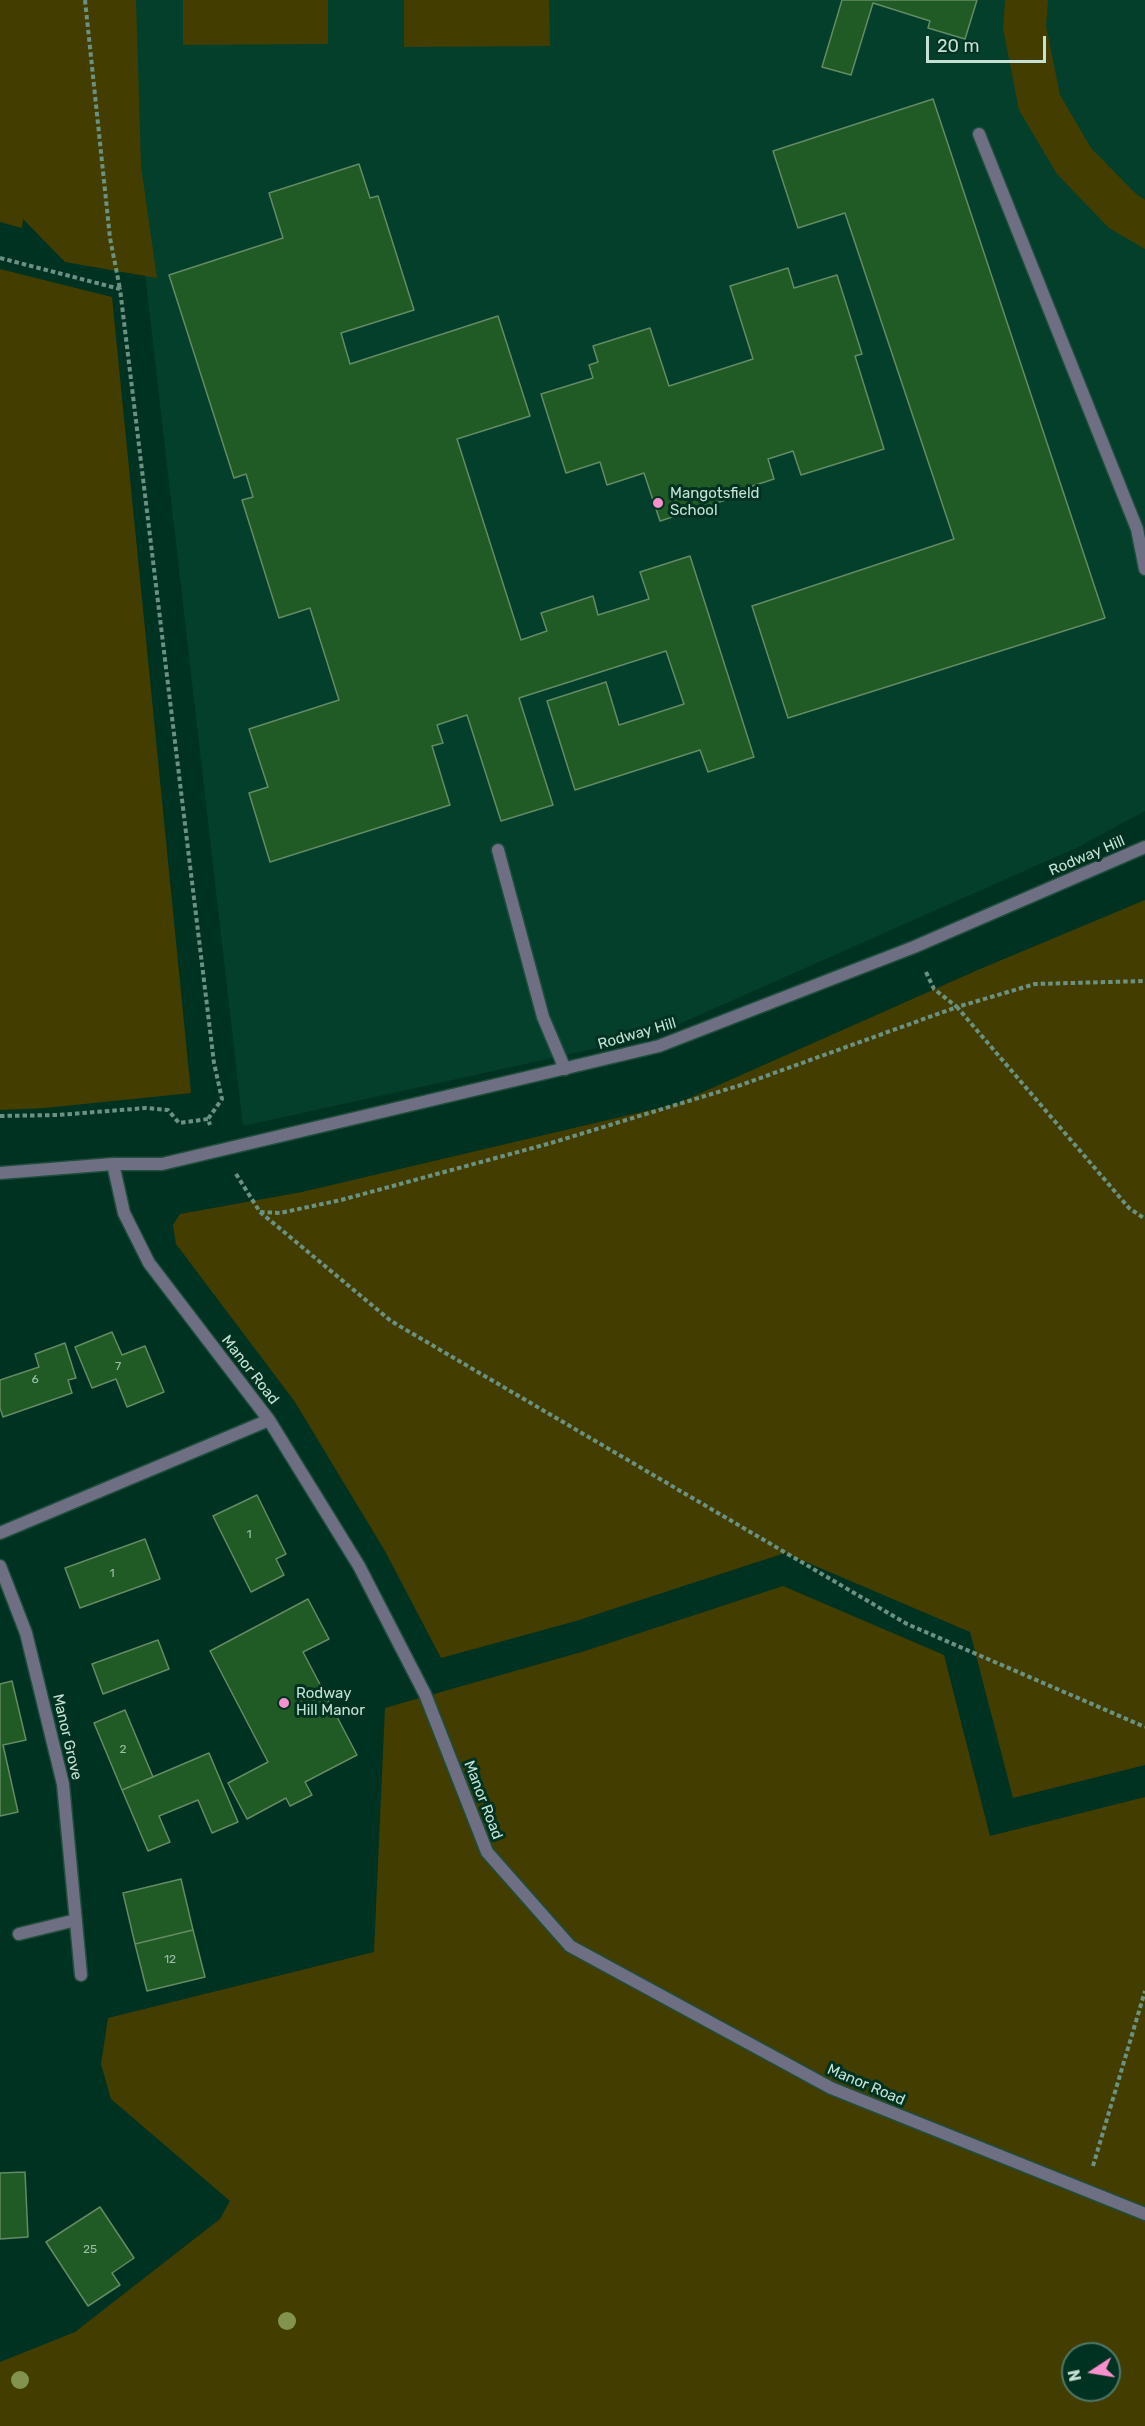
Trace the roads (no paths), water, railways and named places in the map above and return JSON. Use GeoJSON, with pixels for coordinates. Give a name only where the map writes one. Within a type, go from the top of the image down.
{"type":"FeatureCollection","features":[{"type":"Feature","properties":{"kind":"street"},"geometry":{"type":"LineString","coordinates":[[979,134],[1137,530],[1145,569]]}},
{"type":"Feature","properties":{"kind":"street","name":"Rodway Hill"},"geometry":{"type":"LineString","coordinates":[[0,1173],[113,1164],[162,1164],[222,1152],[659,1046],[914,947],[1145,848]]}},
{"type":"Feature","properties":{"kind":"street"},"geometry":{"type":"LineString","coordinates":[[498,850],[543,1017],[565,1069]]}},
{"type":"Feature","properties":{"kind":"street","name":"Manor Road"},"geometry":{"type":"LineString","coordinates":[[113,1164],[124,1213],[149,1263],[269,1419],[359,1566],[425,1694],[487,1852],[570,1946],[831,2088],[1145,2214]]}},
{"type":"Feature","properties":{"kind":"street"},"geometry":{"type":"LineString","coordinates":[[0,1533],[269,1419]]}},
{"type":"Feature","properties":{"kind":"street","name":"Manor Grove"},"geometry":{"type":"LineString","coordinates":[[0,1566],[26,1634],[63,1784],[81,1975]]}},
{"type":"Feature","properties":{"kind":"street"},"geometry":{"type":"LineString","coordinates":[[19,1934],[76,1920]]}},
{"type":"Feature","properties":{"kind":"place","name":"Mangotsfield School"},"geometry":{"type":"Point","coordinates":[658,503]}},
{"type":"Feature","properties":{"kind":"place","name":"Rodway Hill Manor"},"geometry":{"type":"Point","coordinates":[284,1703]}}]}
